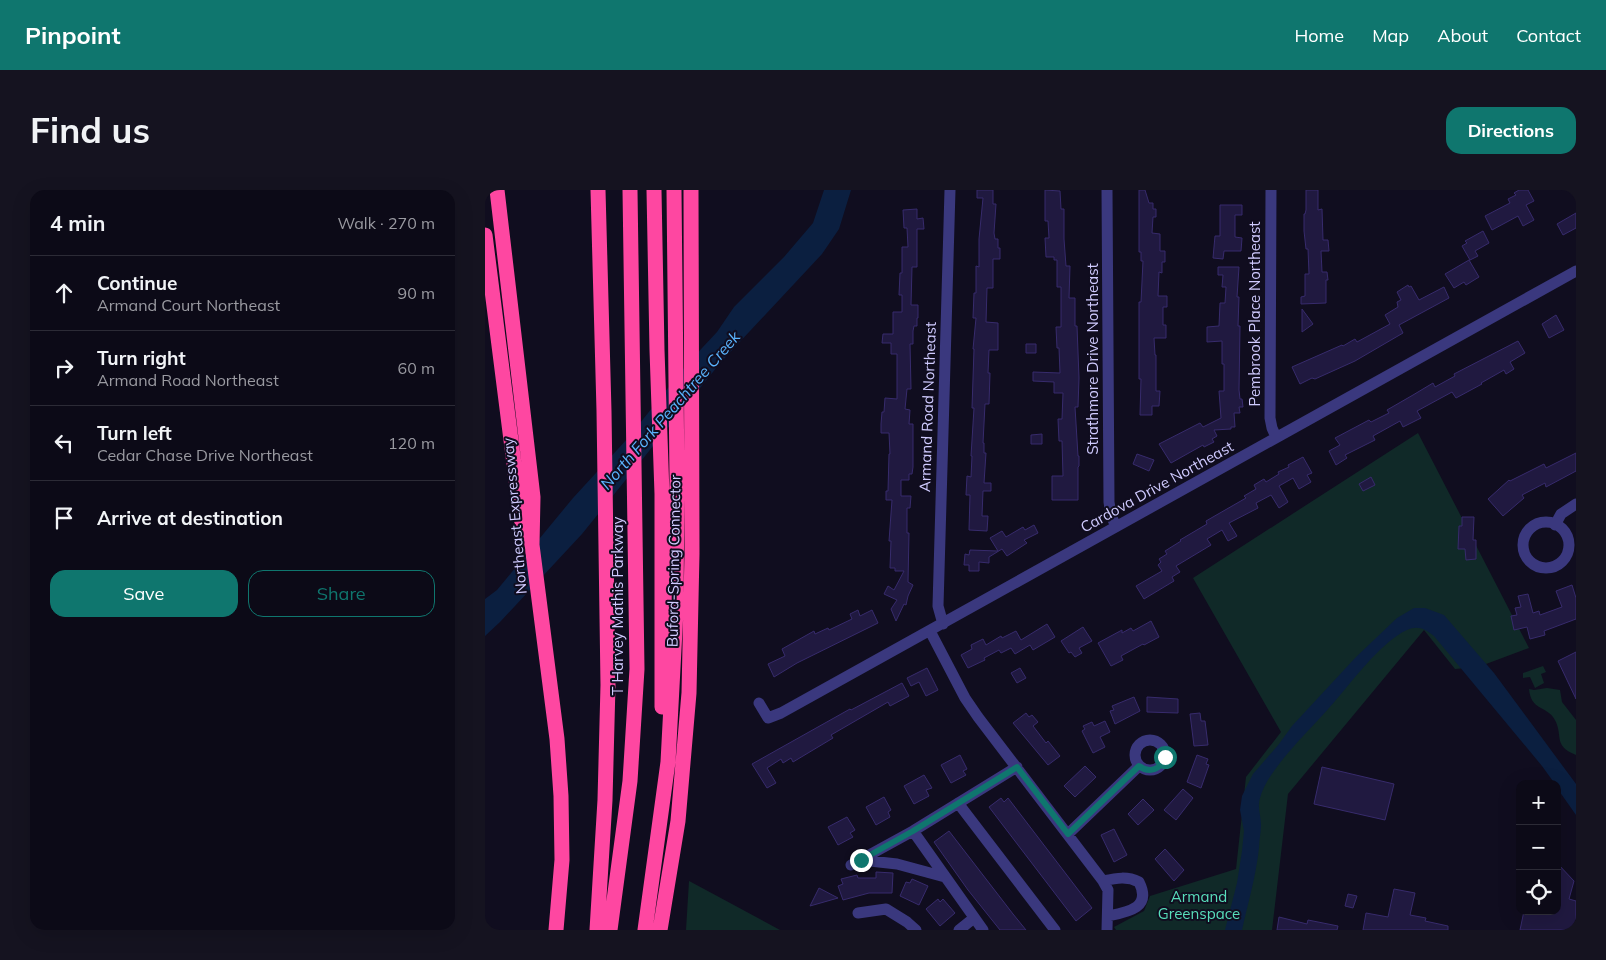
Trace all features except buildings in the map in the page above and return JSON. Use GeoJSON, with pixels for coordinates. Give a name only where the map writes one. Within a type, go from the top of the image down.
{"type":"FeatureCollection","features":[{"type":"Feature","properties":{"kind":"highway","name":"Northeast Expressway"},"geometry":{"type":"LineString","coordinates":[[497,190],[533,497],[532,545],[557,739],[561,796],[562,860],[556,930]]}},
{"type":"Feature","properties":{"kind":"highway"},"geometry":{"type":"LineString","coordinates":[[597,930],[606,781],[608,685],[604,411],[598,190]]}},
{"type":"Feature","properties":{"kind":"highway","name":"T Harvey Mathis Parkway"},"geometry":{"type":"LineString","coordinates":[[610,930],[624,835],[635,726],[638,630],[630,190]]}},
{"type":"Feature","properties":{"kind":"highway"},"geometry":{"type":"LineString","coordinates":[[654,190],[662,494],[662,701],[658,839]]}},
{"type":"Feature","properties":{"kind":"highway","name":"Buford-Spring Connector"},"geometry":{"type":"LineString","coordinates":[[645,930],[668,762],[676,611],[677,479],[674,190]]}},
{"type":"Feature","properties":{"kind":"highway","name":"Buford-Spring Connector"},"geometry":{"type":"LineString","coordinates":[[660,930],[678,821],[689,692],[692,605],[693,311],[691,190]]}},
{"type":"Feature","properties":{"kind":"highway"},"geometry":{"type":"LineString","coordinates":[[485,235],[521,519],[532,545]]}},
{"type":"Feature","properties":{"kind":"street","name":"Armand Road Northeast"},"geometry":{"type":"LineString","coordinates":[[943,624],[938,606],[949,190]]}},
{"type":"Feature","properties":{"kind":"street","name":"Strathmore Drive Northeast"},"geometry":{"type":"LineString","coordinates":[[1107,190],[1109,502],[1111,515],[1116,527]]}},
{"type":"Feature","properties":{"kind":"street","name":"Pembrook Place Northeast"},"geometry":{"type":"LineString","coordinates":[[1271,190],[1270,418],[1276,437]]}},
{"type":"Feature","properties":{"kind":"street","name":"Cardova Drive Northeast"},"geometry":{"type":"LineString","coordinates":[[759,703],[768,718],[781,713],[1576,271]]}},
{"type":"Feature","properties":{"kind":"street"},"geometry":{"type":"LineString","coordinates":[[1555,525],[1561,514],[1576,504]]}},
{"type":"Feature","properties":{"kind":"street"},"geometry":{"type":"LineString","coordinates":[[1543,522],[1555,525],[1560,527],[1568,538],[1569,549],[1566,557],[1555,566],[1543,568],[1535,566],[1526,557],[1523,550],[1526,534],[1537,524],[1543,522]]}},
{"type":"Feature","properties":{"kind":"street"},"geometry":{"type":"LineString","coordinates":[[930,631],[965,698],[978,717],[1068,834],[1105,886],[1108,916],[1107,930]]}},
{"type":"Feature","properties":{"kind":"street"},"geometry":{"type":"LineString","coordinates":[[1068,834],[1139,766]]}},
{"type":"Feature","properties":{"kind":"street"},"geometry":{"type":"LineString","coordinates":[[945,877],[897,864],[856,862],[913,831],[1017,767]]}},
{"type":"Feature","properties":{"kind":"street"},"geometry":{"type":"LineString","coordinates":[[957,803],[1055,930]]}},
{"type":"Feature","properties":{"kind":"street"},"geometry":{"type":"LineString","coordinates":[[913,831],[983,930]]}},
{"type":"Feature","properties":{"kind":"street"},"geometry":{"type":"LineString","coordinates":[[1105,886],[1120,877],[1132,878],[1139,882],[1144,895],[1142,902],[1137,907],[1124,913],[1108,916]]}},
{"type":"Feature","properties":{"kind":"street"},"geometry":{"type":"LineString","coordinates":[[858,913],[886,909],[916,930]]}},
{"type":"Feature","properties":{"kind":"street"},"geometry":{"type":"LineString","coordinates":[[959,930],[974,918]]}},
{"type":"Feature","properties":{"kind":"green space","name":"Armand Greenspace"},"geometry":{"type":"Polygon","coordinates":[[[1418,433],[1529,648],[1478,667],[1455,669],[1424,630],[1288,794],[1272,930],[1116,930],[1114,927],[1144,911],[1150,896],[1236,869],[1246,777],[1281,732],[1193,578],[1418,433]]]}},
{"type":"Feature","properties":{"kind":"green space"},"geometry":{"type":"Polygon","coordinates":[[[1543,666],[1546,672],[1541,674],[1544,683],[1535,688],[1530,677],[1523,678],[1523,673],[1543,666]]]}},
{"type":"Feature","properties":{"kind":"green space"},"geometry":{"type":"Polygon","coordinates":[[[1547,688],[1560,690],[1562,702],[1576,720],[1576,755],[1568,751],[1561,743],[1553,717],[1532,701],[1529,689],[1547,688]]]}},
{"type":"Feature","properties":{"kind":"green space"},"geometry":{"type":"Polygon","coordinates":[[[689,881],[691,882],[780,930],[686,930],[689,881]]]}},
{"type":"Feature","properties":{"kind":"water","name":"North Fork Peachtree Creek"},"geometry":{"type":"Polygon","coordinates":[[[824,190],[851,190],[839,229],[822,254],[721,362],[582,534],[485,636],[485,599],[497,590],[573,498],[628,438],[688,363],[717,332],[734,307],[784,257],[813,223],[824,190]]]}},
{"type":"Feature","properties":{"kind":"water"},"geometry":{"type":"Polygon","coordinates":[[[1414,608],[1425,608],[1444,615],[1494,673],[1576,784],[1576,815],[1561,794],[1561,780],[1552,780],[1434,636],[1421,628],[1407,630],[1386,644],[1365,665],[1271,775],[1259,801],[1261,825],[1258,858],[1242,930],[1225,930],[1237,883],[1242,851],[1244,831],[1240,810],[1242,796],[1253,774],[1292,726],[1356,657],[1397,618],[1414,608]]]}},
{"type":"Feature","properties":{"kind":"route"},"geometry":{"type":"LineString","coordinates":[[861,860],[913,831],[1017,767],[1068,834],[1139,766],[1148,770],[1157,769],[1164,762],[1165,757]]}}]}
